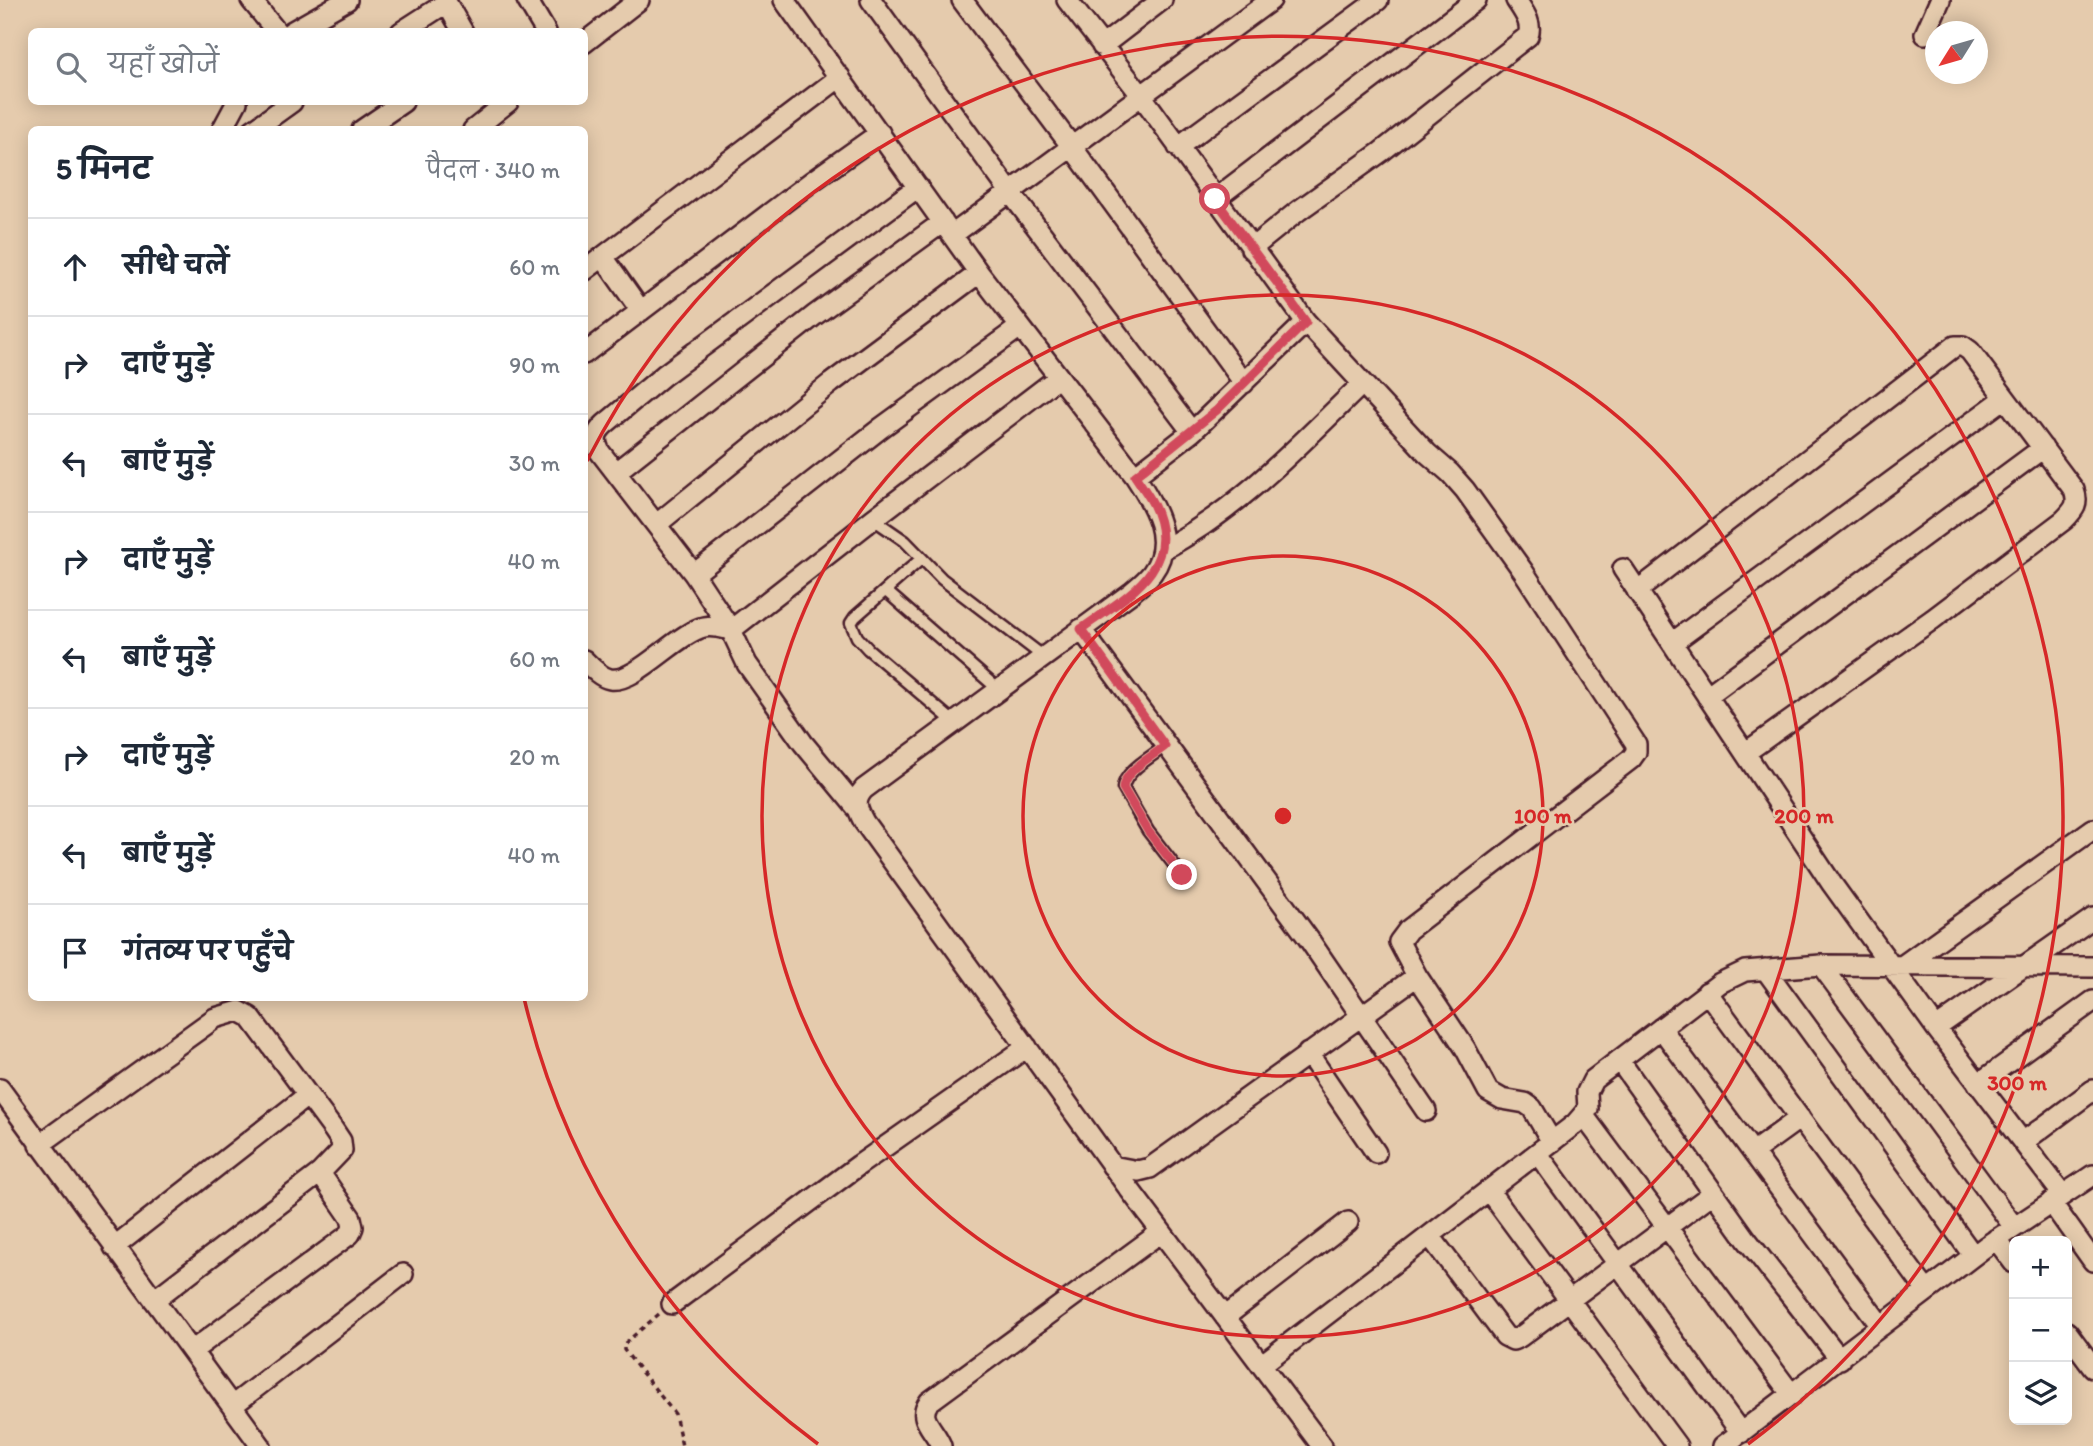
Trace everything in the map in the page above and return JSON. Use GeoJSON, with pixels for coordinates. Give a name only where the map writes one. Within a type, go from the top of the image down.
{"type":"FeatureCollection","features":[{"type":"Feature","properties":{"kind":"street"},"geometry":{"type":"LineString","coordinates":[[251,0],[275,28]]}},
{"type":"Feature","properties":{"kind":"street"},"geometry":{"type":"LineString","coordinates":[[298,28],[348,0]]}},
{"type":"Feature","properties":{"kind":"street"},"geometry":{"type":"LineString","coordinates":[[527,0],[544,28]]}},
{"type":"Feature","properties":{"kind":"street"},"geometry":{"type":"LineString","coordinates":[[588,38],[613,8],[639,0]]}},
{"type":"Feature","properties":{"kind":"street"},"geometry":{"type":"LineString","coordinates":[[784,0],[979,273],[1135,476],[1153,503],[1162,527],[1162,550],[1152,573],[1131,593],[864,789],[858,796],[856,807]]}},
{"type":"Feature","properties":{"kind":"street"},"geometry":{"type":"LineString","coordinates":[[871,0],[1010,192],[1192,432]]}},
{"type":"Feature","properties":{"kind":"street"},"geometry":{"type":"LineString","coordinates":[[962,0],[1244,383]]}},
{"type":"Feature","properties":{"kind":"street"},"geometry":{"type":"LineString","coordinates":[[1067,0],[1141,95],[1306,322],[1427,453],[1450,472],[1465,490],[1523,570],[1636,744],[1636,752],[1602,782],[1402,936],[1399,942],[1452,1026],[1488,1091],[1502,1099],[1524,1103],[1532,1108],[1545,1148],[1617,1263],[1741,1433]]}},
{"type":"Feature","properties":{"kind":"street"},"geometry":{"type":"LineString","coordinates":[[1102,46],[1162,0]]}},
{"type":"Feature","properties":{"kind":"street"},"geometry":{"type":"LineString","coordinates":[[616,472],[815,315],[948,228],[1010,192],[1271,0]]}},
{"type":"Feature","properties":{"kind":"street"},"geometry":{"type":"LineString","coordinates":[[1178,146],[1378,0]]}},
{"type":"Feature","properties":{"kind":"street"},"geometry":{"type":"LineString","coordinates":[[1215,199],[1476,0]]}},
{"type":"Feature","properties":{"kind":"street"},"geometry":{"type":"LineString","coordinates":[[1251,249],[1298,211],[1381,152],[1528,36],[1531,29],[1516,0]]}},
{"type":"Feature","properties":{"kind":"street"},"geometry":{"type":"LineString","coordinates":[[1931,21],[1940,0]]}},
{"type":"Feature","properties":{"kind":"street"},"geometry":{"type":"LineString","coordinates":[[407,28],[446,1],[461,28]]}},
{"type":"Feature","properties":{"kind":"street"},"geometry":{"type":"LineString","coordinates":[[588,268],[840,77]]}},
{"type":"Feature","properties":{"kind":"street"},"geometry":{"type":"LineString","coordinates":[[224,126],[235,105]]}},
{"type":"Feature","properties":{"kind":"street"},"geometry":{"type":"LineString","coordinates":[[259,126],[288,105]]}},
{"type":"Feature","properties":{"kind":"street"},"geometry":{"type":"LineString","coordinates":[[368,126],[399,105]]}},
{"type":"Feature","properties":{"kind":"street"},"geometry":{"type":"LineString","coordinates":[[478,126],[504,105]]}},
{"type":"Feature","properties":{"kind":"street"},"geometry":{"type":"LineString","coordinates":[[588,351],[880,133]]}},
{"type":"Feature","properties":{"kind":"street"},"geometry":{"type":"LineString","coordinates":[[918,187],[664,375],[597,431],[596,445],[694,573],[731,630],[738,649],[755,676],[803,743],[856,807],[864,822],[1112,1166],[1322,1446]]}},
{"type":"Feature","properties":{"kind":"street"},"geometry":{"type":"LineString","coordinates":[[603,257],[641,311]]}},
{"type":"Feature","properties":{"kind":"street"},"geometry":{"type":"LineString","coordinates":[[657,524],[831,383],[979,273]]}},
{"type":"Feature","properties":{"kind":"street"},"geometry":{"type":"LineString","coordinates":[[1135,476],[1192,432],[1306,322]]}},
{"type":"Feature","properties":{"kind":"street"},"geometry":{"type":"LineString","coordinates":[[694,573],[881,428],[1020,327]]}},
{"type":"Feature","properties":{"kind":"street"},"geometry":{"type":"LineString","coordinates":[[1637,591],[1955,346],[1963,346],[1970,351],[2074,490],[2078,501],[2075,509],[2064,520],[1933,619],[1745,753]]}},
{"type":"Feature","properties":{"kind":"street"},"geometry":{"type":"LineString","coordinates":[[588,663],[607,679],[616,680],[634,673],[701,628],[708,626],[731,630],[1059,377]]}},
{"type":"Feature","properties":{"kind":"street"},"geometry":{"type":"LineString","coordinates":[[1162,550],[1194,533],[1259,482],[1363,384]]}},
{"type":"Feature","properties":{"kind":"street"},"geometry":{"type":"LineString","coordinates":[[1672,643],[2005,398]]}},
{"type":"Feature","properties":{"kind":"street"},"geometry":{"type":"LineString","coordinates":[[1707,696],[2043,448]]}},
{"type":"Feature","properties":{"kind":"street"},"geometry":{"type":"LineString","coordinates":[[1623,569],[1832,884],[1896,965],[1936,1028],[2022,1142],[2093,1261]]}},
{"type":"Feature","properties":{"kind":"street"},"geometry":{"type":"LineString","coordinates":[[1081,629],[1308,938],[1426,1111]]}},
{"type":"Feature","properties":{"kind":"street"},"geometry":{"type":"LineString","coordinates":[[1896,965],[2093,829]]}},
{"type":"Feature","properties":{"kind":"street"},"geometry":{"type":"LineString","coordinates":[[1936,1028],[2093,918]]}},
{"type":"Feature","properties":{"kind":"street"},"geometry":{"type":"LineString","coordinates":[[1821,965],[2014,1227]]}},
{"type":"Feature","properties":{"kind":"street"},"geometry":{"type":"LineString","coordinates":[[1261,1365],[1489,1192],[1584,1116],[1588,1109],[1587,1092],[1590,1084],[1707,992],[1737,974],[1821,965],[2093,967]]}},
{"type":"Feature","properties":{"kind":"street"},"geometry":{"type":"LineString","coordinates":[[1765,969],[1973,1255]]}},
{"type":"Feature","properties":{"kind":"street"},"geometry":{"type":"LineString","coordinates":[[1112,1166],[1139,1171],[1150,1168],[1418,975]]}},
{"type":"Feature","properties":{"kind":"street"},"geometry":{"type":"LineString","coordinates":[[1707,992],[1926,1290]]}},
{"type":"Feature","properties":{"kind":"street"},"geometry":{"type":"LineString","coordinates":[[1978,1084],[2093,1001]]}},
{"type":"Feature","properties":{"kind":"street"},"geometry":{"type":"LineString","coordinates":[[39,1146],[215,1018],[239,1011],[250,1017],[309,1095],[341,1141],[342,1150],[320,1173],[154,1300]]}},
{"type":"Feature","properties":{"kind":"street"},"geometry":{"type":"LineString","coordinates":[[1661,1028],[1881,1326]]}},
{"type":"Feature","properties":{"kind":"street"},"geometry":{"type":"LineString","coordinates":[[672,1304],[859,1165],[1027,1047]]}},
{"type":"Feature","properties":{"kind":"street"},"geometry":{"type":"LineString","coordinates":[[1308,1054],[1376,1153]]}},
{"type":"Feature","properties":{"kind":"street"},"geometry":{"type":"LineString","coordinates":[[1619,1060],[1713,1192],[1840,1359]]}},
{"type":"Feature","properties":{"kind":"street"},"geometry":{"type":"LineString","coordinates":[[0,1089],[39,1146],[261,1446]]}},
{"type":"Feature","properties":{"kind":"street"},"geometry":{"type":"LineString","coordinates":[[2022,1142],[2093,1090]]}},
{"type":"Feature","properties":{"kind":"street"},"geometry":{"type":"LineString","coordinates":[[114,1247],[309,1095]]}},
{"type":"Feature","properties":{"kind":"street"},"geometry":{"type":"LineString","coordinates":[[1584,1116],[1792,1395]]}},
{"type":"Feature","properties":{"kind":"street"},"geometry":{"type":"LineString","coordinates":[[1753,1152],[1800,1118]]}},
{"type":"Feature","properties":{"kind":"street"},"geometry":{"type":"LineString","coordinates":[[192,1351],[350,1234],[353,1227],[351,1218],[320,1173]]}},
{"type":"Feature","properties":{"kind":"street"},"geometry":{"type":"LineString","coordinates":[[1723,1446],[1973,1255],[2093,1175]]}},
{"type":"Feature","properties":{"kind":"street"},"geometry":{"type":"LineString","coordinates":[[1489,1192],[1677,1446]]}},
{"type":"Feature","properties":{"kind":"street"},"geometry":{"type":"LineString","coordinates":[[1430,1236],[1509,1339],[1520,1337],[1713,1192]]}},
{"type":"Feature","properties":{"kind":"street"},"geometry":{"type":"LineString","coordinates":[[1225,1317],[1348,1222]]}},
{"type":"Feature","properties":{"kind":"street"},"geometry":{"type":"LineString","coordinates":[[941,1446],[923,1416],[924,1408],[929,1402],[1161,1232]]}},
{"type":"Feature","properties":{"kind":"street"},"geometry":{"type":"LineString","coordinates":[[1996,1239],[2009,1256]]}},
{"type":"Feature","properties":{"kind":"street"},"geometry":{"type":"LineString","coordinates":[[232,1406],[402,1274]]}},
{"type":"Feature","properties":{"kind":"street"},"geometry":{"type":"LineString","coordinates":[[2072,1339],[2093,1367]]}},
{"type":"Feature","properties":{"kind":"lane"},"geometry":{"type":"LineString","coordinates":[[873,519],[905,541],[943,579],[1044,657]]}},
{"type":"Feature","properties":{"kind":"lane"},"geometry":{"type":"LineString","coordinates":[[921,559],[855,617],[851,623],[852,629],[868,649],[955,723]]}},
{"type":"Feature","properties":{"kind":"lane"},"geometry":{"type":"LineString","coordinates":[[886,591],[999,690]]}},
{"type":"Feature","properties":{"kind":"lane"},"geometry":{"type":"LineString","coordinates":[[1165,746],[1129,774],[1123,788],[1148,831],[1182,875]]}},
{"type":"Feature","properties":{"kind":"path"},"geometry":{"type":"LineString","coordinates":[[672,1304],[630,1336],[624,1343],[624,1350],[675,1414],[682,1446]]}},
{"type":"Feature","properties":{"kind":"route"},"geometry":{"type":"LineString","coordinates":[[1182,875],[1148,831],[1123,788],[1129,774],[1165,746],[1081,629],[1131,593],[1152,573],[1162,550],[1162,527],[1153,503],[1135,476],[1217,410],[1306,322],[1215,199]]}}]}
